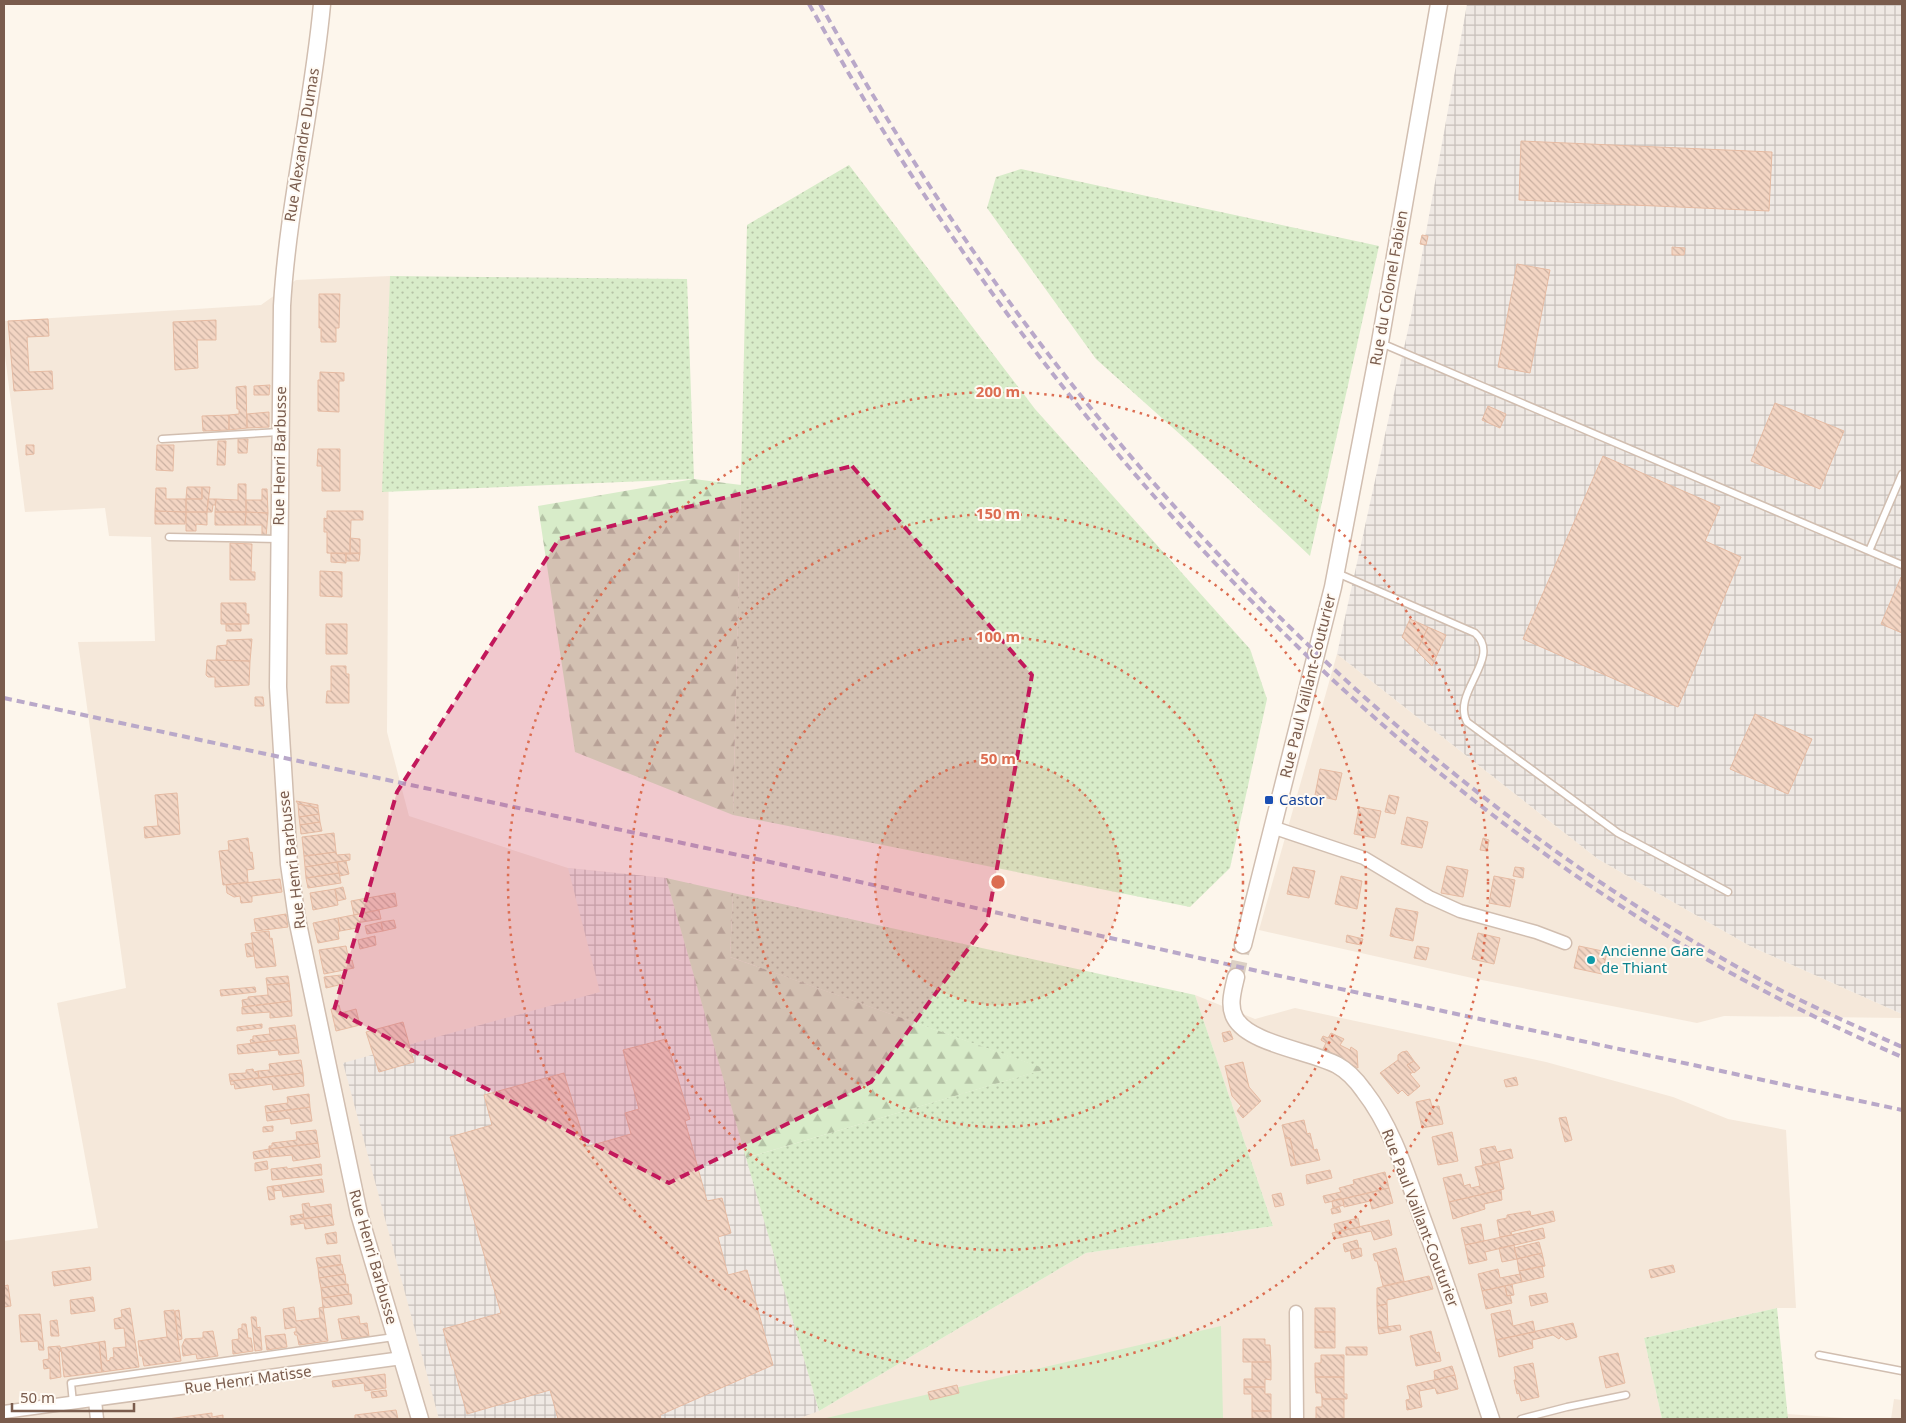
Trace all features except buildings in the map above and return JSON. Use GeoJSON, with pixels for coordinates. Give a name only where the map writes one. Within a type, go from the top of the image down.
{"type":"FeatureCollection","features":[{"type":"Feature","properties":{"kind":"street","name":"Rue Alexandre Dumas"},"geometry":{"type":"LineString","coordinates":[[283,287],[290,225],[322,4]]}},
{"type":"Feature","properties":{"kind":"street","name":"Rue du Colonel Fabien"},"geometry":{"type":"LineString","coordinates":[[1336,572],[1380,342],[1439,4]]}},
{"type":"Feature","properties":{"kind":"street","name":"Rue Henri Barbusse"},"geometry":{"type":"LineString","coordinates":[[283,287],[278,687],[293,893],[359,1214],[420,1419]]}},
{"type":"Feature","properties":{"kind":"street","name":"Rue Paul Vaillant-Couturier"},"geometry":{"type":"LineString","coordinates":[[1243,945],[1318,654],[1336,572]]}},
{"type":"Feature","properties":{"kind":"street"},"geometry":{"type":"LineString","coordinates":[[1272,827],[1364,858],[1429,896],[1460,911],[1536,932],[1565,943]]}},
{"type":"Feature","properties":{"kind":"street","name":"Rue Paul Vaillant-Couturier"},"geometry":{"type":"LineString","coordinates":[[1236,977],[1231,1004],[1235,1018],[1245,1030],[1262,1039],[1336,1065],[1359,1084],[1380,1115],[1402,1162],[1451,1297],[1491,1419]]}},
{"type":"Feature","properties":{"kind":"street"},"geometry":{"type":"LineString","coordinates":[[1296,1312],[1297,1419]]}},
{"type":"Feature","properties":{"kind":"street","name":"Rue Henri Matisse"},"geometry":{"type":"LineString","coordinates":[[4,1412],[402,1358]]}},
{"type":"Feature","properties":{"kind":"street"},"geometry":{"type":"LineString","coordinates":[[95,1401],[97,1419]]}},
{"type":"Feature","properties":{"kind":"lane"},"geometry":{"type":"LineString","coordinates":[[1380,342],[1902,565]]}},
{"type":"Feature","properties":{"kind":"lane"},"geometry":{"type":"LineString","coordinates":[[162,439],[280,432]]}},
{"type":"Feature","properties":{"kind":"lane"},"geometry":{"type":"LineString","coordinates":[[1869,551],[1902,474]]}},
{"type":"Feature","properties":{"kind":"lane"},"geometry":{"type":"LineString","coordinates":[[169,538],[279,539]]}},
{"type":"Feature","properties":{"kind":"lane"},"geometry":{"type":"LineString","coordinates":[[1336,572],[1476,633],[1482,640],[1484,654],[1464,702],[1463,712],[1467,722],[1618,833],[1728,892]]}},
{"type":"Feature","properties":{"kind":"lane"},"geometry":{"type":"LineString","coordinates":[[73,1403],[71,1383],[396,1337]]}},
{"type":"Feature","properties":{"kind":"lane"},"geometry":{"type":"LineString","coordinates":[[1819,1355],[1902,1371]]}},
{"type":"Feature","properties":{"kind":"lane"},"geometry":{"type":"LineString","coordinates":[[1522,1419],[1567,1407],[1626,1395]]}},
{"type":"Feature","properties":{"kind":"highlighted area"},"geometry":{"type":"Polygon","coordinates":[[[852,466],[1032,675],[987,923],[871,1082],[669,1183],[334,1010],[397,792],[559,539],[852,466]]]}},
{"type":"Feature","properties":{"kind":"shaded area"},"geometry":{"type":"Polygon","coordinates":[[[1467,4],[1902,4],[1902,1014],[1750,946],[1598,859],[1337,654],[1411,316],[1467,4]]]}},
{"type":"Feature","properties":{"kind":"shaded area"},"geometry":{"type":"Polygon","coordinates":[[[390,276],[387,732],[409,816],[568,868],[666,878],[819,1411],[1086,1253],[1273,1226],[1195,995],[1255,1019],[1295,1008],[1546,1062],[1673,1097],[1728,1119],[1786,1130],[1796,1308],[1777,1308],[1644,1338],[1662,1419],[4,1419],[4,1241],[98,1228],[57,1003],[126,988],[78,642],[155,641],[151,537],[109,536],[105,508],[25,512],[4,348],[4,321],[261,305],[296,280],[390,276]]]}},
{"type":"Feature","properties":{"kind":"shaded area"},"geometry":{"type":"Polygon","coordinates":[[[1337,654],[1598,859],[1750,946],[1902,1014],[1902,1018],[1724,1016],[1697,1023],[1472,978],[1259,930],[1337,654]]]}},
{"type":"Feature","properties":{"kind":"shaded area"},"geometry":{"type":"Polygon","coordinates":[[[568,868],[666,878],[819,1411],[797,1419],[439,1419],[343,1063],[600,992],[568,868]]]}},
{"type":"Feature","properties":{"kind":"shaded area"},"geometry":{"type":"Polygon","coordinates":[[[1894,1399],[1902,1400],[1902,1419],[1891,1419],[1894,1399]]]}},
{"type":"Feature","properties":{"kind":"shaded area"},"geometry":{"type":"Polygon","coordinates":[[[1787,1414],[1859,1419],[1788,1419],[1787,1414]]]}},
{"type":"Feature","properties":{"kind":"green space"},"geometry":{"type":"Polygon","coordinates":[[[849,165],[1035,409],[1250,649],[1267,699],[1230,868],[1190,907],[733,815],[747,225],[849,165]]]}},
{"type":"Feature","properties":{"kind":"green space"},"geometry":{"type":"Polygon","coordinates":[[[1021,169],[1379,246],[1310,556],[1192,445],[1096,359],[987,208],[996,177],[1021,169]]]}},
{"type":"Feature","properties":{"kind":"green space"},"geometry":{"type":"Polygon","coordinates":[[[390,276],[687,279],[694,479],[382,492],[390,276]]]}},
{"type":"Feature","properties":{"kind":"green space"},"geometry":{"type":"Polygon","coordinates":[[[694,479],[741,485],[733,815],[575,752],[538,506],[694,479]]]}},
{"type":"Feature","properties":{"kind":"green space"},"geometry":{"type":"Polygon","coordinates":[[[666,878],[733,893],[730,957],[1046,1069],[746,1158],[666,878]]]}},
{"type":"Feature","properties":{"kind":"green space"},"geometry":{"type":"Polygon","coordinates":[[[733,893],[1195,995],[1273,1226],[1086,1253],[819,1411],[746,1158],[1045,1069],[730,957],[733,893]]]}},
{"type":"Feature","properties":{"kind":"green space"},"geometry":{"type":"Polygon","coordinates":[[[1777,1308],[1788,1419],[1662,1419],[1644,1338],[1777,1308]]]}},
{"type":"Feature","properties":{"kind":"green space"},"geometry":{"type":"Polygon","coordinates":[[[1221,1326],[1223,1419],[822,1419],[1221,1326]]]}},
{"type":"Feature","properties":{"kind":"tunnel"},"geometry":{"type":"LineString","coordinates":[[1236,977],[1243,945]]}},
{"type":"Feature","properties":{"kind":"railway"},"geometry":{"type":"LineString","coordinates":[[809,4],[851,78],[896,151],[976,270],[1062,386],[1155,498],[1254,604],[1359,704],[1470,797],[1586,883],[1731,973],[1804,1011],[1902,1057]]}},
{"type":"Feature","properties":{"kind":"railway"},"geometry":{"type":"LineString","coordinates":[[820,4],[850,57],[931,188],[1027,326],[1113,436],[1206,541],[1304,641],[1408,736],[1518,823],[1632,903],[1750,974],[1825,1012],[1902,1047]]}},
{"type":"Feature","properties":{"kind":"railway"},"geometry":{"type":"LineString","coordinates":[[4,698],[757,859],[1271,974],[1902,1110]]}},
{"type":"Feature","properties":{"kind":"place","name":"Castor"},"geometry":{"type":"Point","coordinates":[1269,800]}},
{"type":"Feature","properties":{"kind":"place","name":"Ancienne Gare de Thiant"},"geometry":{"type":"Point","coordinates":[1591,960]}}]}
